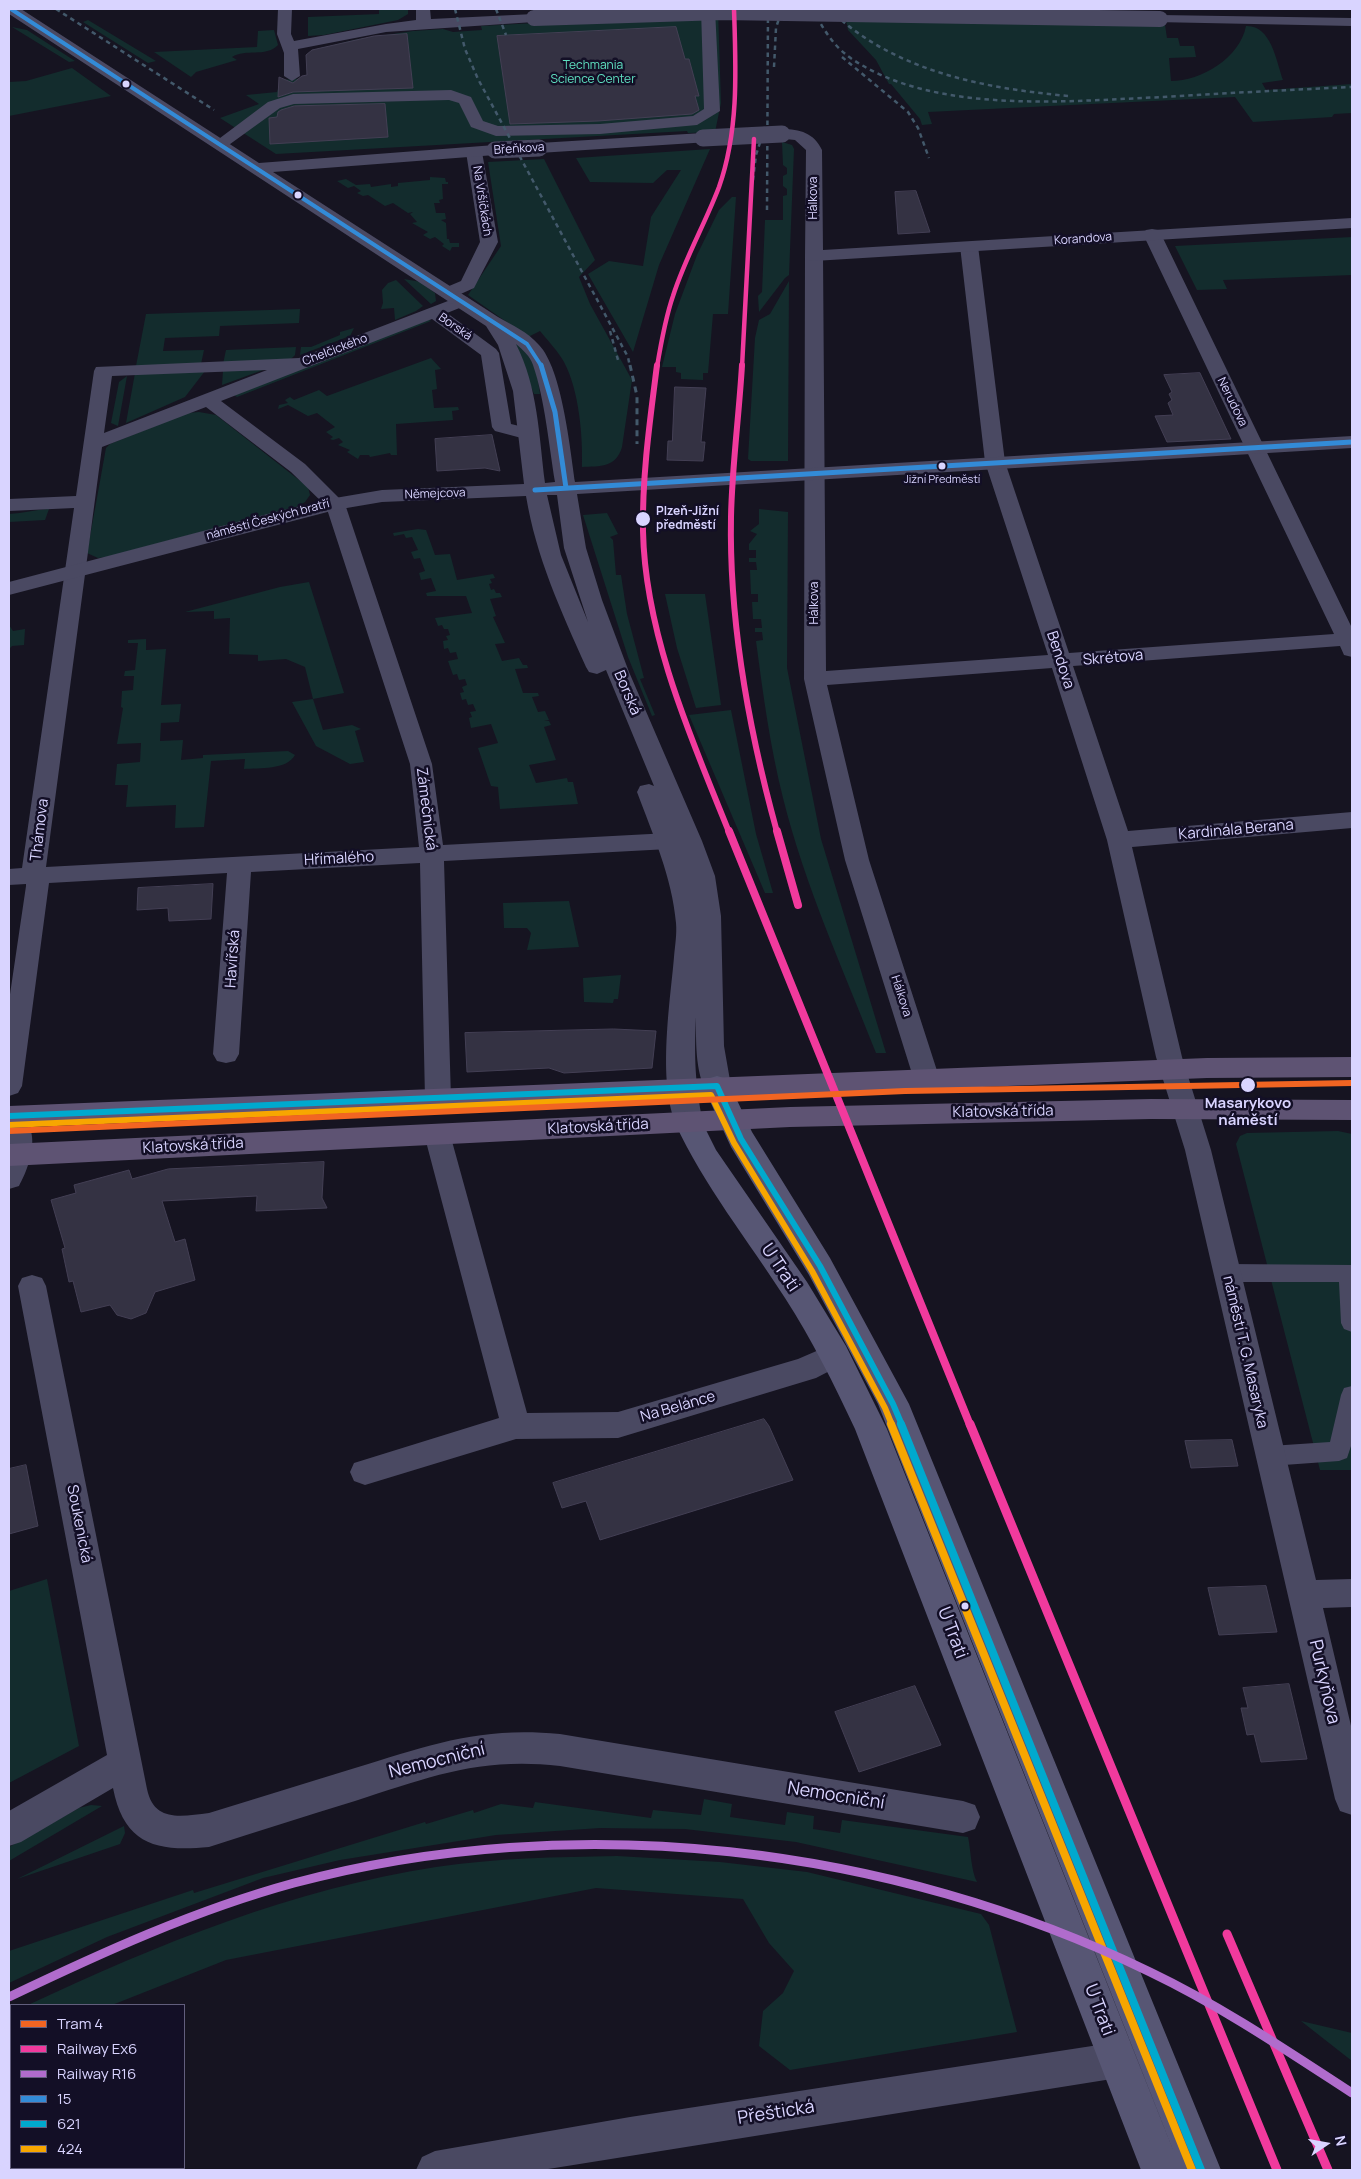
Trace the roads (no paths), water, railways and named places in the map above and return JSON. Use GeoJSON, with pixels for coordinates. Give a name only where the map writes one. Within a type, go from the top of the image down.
{"type":"FeatureCollection","features":[{"type":"Feature","properties":{"kind":"main road"},"geometry":{"type":"LineString","coordinates":[[9,1116],[717,1086],[927,1080],[1207,1068],[1352,1067]]}},
{"type":"Feature","properties":{"kind":"main road","name":"U Trati"},"geometry":{"type":"LineString","coordinates":[[717,1086],[730,1121],[848,1314],[893,1404],[1201,2170]]}},
{"type":"Feature","properties":{"kind":"main road","name":"Klatovská třída"},"geometry":{"type":"LineString","coordinates":[[12,1163],[437,1134],[790,1117],[1188,1110],[1352,1111]]}},
{"type":"Feature","properties":{"kind":"main road","name":"U Trati"},"geometry":{"type":"LineString","coordinates":[[689,1123],[704,1155],[796,1290],[835,1355],[871,1429],[893,1481],[1161,2170]]}},
{"type":"Feature","properties":{"kind":"street","name":"Borská"},"geometry":{"type":"LineString","coordinates":[[11,9],[454,297],[520,337],[533,349],[542,364],[558,436],[575,548],[591,600],[618,672],[690,841],[702,876],[708,916],[710,1046],[717,1086]]}},
{"type":"Feature","properties":{"kind":"street"},"geometry":{"type":"LineString","coordinates":[[285,9],[284,34],[290,46],[293,99]]}},
{"type":"Feature","properties":{"kind":"street"},"geometry":{"type":"LineString","coordinates":[[682,9],[691,19],[709,31]]}},
{"type":"Feature","properties":{"kind":"street"},"geometry":{"type":"LineString","coordinates":[[220,144],[274,105],[293,99],[452,95],[465,100],[477,124],[486,129],[496,131],[600,129],[697,120],[712,111],[708,9]]}},
{"type":"Feature","properties":{"kind":"street"},"geometry":{"type":"LineString","coordinates":[[290,46],[386,28],[424,16],[534,18],[723,12],[1352,22]]}},
{"type":"Feature","properties":{"kind":"street"},"geometry":{"type":"LineString","coordinates":[[204,134],[259,117]]}},
{"type":"Feature","properties":{"kind":"street","name":"Břeňkova"},"geometry":{"type":"LineString","coordinates":[[257,168],[495,150],[782,134]]}},
{"type":"Feature","properties":{"kind":"street","name":"Hálkova"},"geometry":{"type":"LineString","coordinates":[[782,134],[794,134],[805,138],[814,150],[815,679],[857,860],[927,1080]]}},
{"type":"Feature","properties":{"kind":"street","name":"Na Vršíčkách"},"geometry":{"type":"LineString","coordinates":[[454,297],[468,284],[488,242],[474,152]]}},
{"type":"Feature","properties":{"kind":"street","name":"Korandova"},"geometry":{"type":"LineString","coordinates":[[814,256],[1352,223]]}},
{"type":"Feature","properties":{"kind":"street","name":"Nerudova"},"geometry":{"type":"LineString","coordinates":[[1152,234],[1350,643]]}},
{"type":"Feature","properties":{"kind":"street","name":"Bendova"},"geometry":{"type":"LineString","coordinates":[[969,246],[995,462],[1119,840],[1174,1070]]}},
{"type":"Feature","properties":{"kind":"street","name":"Chelčického"},"geometry":{"type":"LineString","coordinates":[[209,398],[433,311],[454,297]]}},
{"type":"Feature","properties":{"kind":"street","name":"Borská"},"geometry":{"type":"LineString","coordinates":[[433,311],[490,353],[502,427],[529,434]]}},
{"type":"Feature","properties":{"kind":"street","name":"Borská"},"geometry":{"type":"LineString","coordinates":[[491,320],[512,350],[529,434],[540,519],[557,570],[669,841],[680,875],[689,924],[680,1061],[682,1088],[689,1123]]}},
{"type":"Feature","properties":{"kind":"street"},"geometry":{"type":"LineString","coordinates":[[75,572],[103,371],[301,363]]}},
{"type":"Feature","properties":{"kind":"street"},"geometry":{"type":"LineString","coordinates":[[92,445],[209,398]]}},
{"type":"Feature","properties":{"kind":"street","name":"náměstí Českých bratří"},"geometry":{"type":"LineString","coordinates":[[209,398],[217,408],[298,468],[335,504]]}},
{"type":"Feature","properties":{"kind":"street","name":"Němejcova"},"geometry":{"type":"LineString","coordinates":[[335,504],[382,496],[535,490],[1352,442]]}},
{"type":"Feature","properties":{"kind":"street"},"geometry":{"type":"LineString","coordinates":[[9,506],[84,502]]}},
{"type":"Feature","properties":{"kind":"street","name":"náměstí Českých bratří"},"geometry":{"type":"LineString","coordinates":[[9,590],[335,504]]}},
{"type":"Feature","properties":{"kind":"street","name":"Zámečnická"},"geometry":{"type":"LineString","coordinates":[[335,504],[424,775],[432,854],[438,1099]]}},
{"type":"Feature","properties":{"kind":"street","name":"Thámova"},"geometry":{"type":"LineString","coordinates":[[9,1086],[38,886],[34,867],[75,572]]}},
{"type":"Feature","properties":{"kind":"street","name":"Skrétova"},"geometry":{"type":"LineString","coordinates":[[815,679],[1350,643]]}},
{"type":"Feature","properties":{"kind":"street","name":"Kardinála Berana"},"geometry":{"type":"LineString","coordinates":[[1119,840],[1352,820]]}},
{"type":"Feature","properties":{"kind":"street","name":"Hřímalého"},"geometry":{"type":"LineString","coordinates":[[9,877],[669,841]]}},
{"type":"Feature","properties":{"kind":"street","name":"Havířská"},"geometry":{"type":"LineString","coordinates":[[226,1054],[240,865]]}},
{"type":"Feature","properties":{"kind":"street"},"geometry":{"type":"LineString","coordinates":[[1174,1070],[1188,1110]]}},
{"type":"Feature","properties":{"kind":"street","name":"náměstí T. G. Masaryka"},"geometry":{"type":"LineString","coordinates":[[1188,1110],[1303,1594]]}},
{"type":"Feature","properties":{"kind":"street"},"geometry":{"type":"LineString","coordinates":[[9,1121],[16,1135],[12,1163]]}},
{"type":"Feature","properties":{"kind":"street"},"geometry":{"type":"LineString","coordinates":[[437,1134],[516,1426]]}},
{"type":"Feature","properties":{"kind":"street"},"geometry":{"type":"LineString","coordinates":[[1227,1273],[1351,1275],[1352,1323]]}},
{"type":"Feature","properties":{"kind":"street","name":"Soukenická"},"geometry":{"type":"LineString","coordinates":[[32,1286],[125,1763]]}},
{"type":"Feature","properties":{"kind":"street","name":"Na Belánce"},"geometry":{"type":"LineString","coordinates":[[365,1472],[516,1426],[618,1425],[806,1369],[835,1355]]}},
{"type":"Feature","properties":{"kind":"street"},"geometry":{"type":"LineString","coordinates":[[1270,1456],[1339,1451],[1352,1395]]}},
{"type":"Feature","properties":{"kind":"street"},"geometry":{"type":"LineString","coordinates":[[1303,1594],[1352,1593]]}},
{"type":"Feature","properties":{"kind":"street","name":"Purkyňova"},"geometry":{"type":"LineString","coordinates":[[1303,1594],[1352,1799]]}},
{"type":"Feature","properties":{"kind":"street","name":"Nemocniční"},"geometry":{"type":"LineString","coordinates":[[125,1763],[134,1807],[149,1827],[161,1831],[184,1833],[209,1830],[446,1756],[480,1748],[520,1745],[963,1817]]}},
{"type":"Feature","properties":{"kind":"street"},"geometry":{"type":"LineString","coordinates":[[9,1830],[125,1763]]}},
{"type":"Feature","properties":{"kind":"street","name":"Přeštická"},"geometry":{"type":"LineString","coordinates":[[435,2170],[630,2136],[1118,2060]]}},
{"type":"Feature","properties":{"kind":"railway"},"geometry":{"type":"LineString","coordinates":[[56,9],[214,110]]}},
{"type":"Feature","properties":{"kind":"railway"},"geometry":{"type":"LineString","coordinates":[[455,9],[465,49],[478,79],[628,357],[630,367]]}},
{"type":"Feature","properties":{"kind":"railway"},"geometry":{"type":"LineString","coordinates":[[496,9],[506,35]]}},
{"type":"Feature","properties":{"kind":"railway"},"geometry":{"type":"LineString","coordinates":[[767,210],[768,9]]}},
{"type":"Feature","properties":{"kind":"railway"},"geometry":{"type":"LineString","coordinates":[[774,67],[776,28],[782,9]]}},
{"type":"Feature","properties":{"kind":"railway"},"geometry":{"type":"LineString","coordinates":[[813,9],[829,37],[839,49],[852,59],[885,77],[922,89],[962,97],[1045,102],[1086,101],[1352,87]]}},
{"type":"Feature","properties":{"kind":"railway"},"geometry":{"type":"LineString","coordinates":[[829,9],[854,30],[881,48],[910,62],[940,73],[1003,88],[1068,96]]}},
{"type":"Feature","properties":{"kind":"railway"},"geometry":{"type":"LineString","coordinates":[[842,57],[908,112],[918,128],[929,158]]}},
{"type":"Feature","properties":{"kind":"railway"},"geometry":{"type":"LineString","coordinates":[[753,180],[756,155],[765,127]]}},
{"type":"Feature","properties":{"kind":"railway"},"geometry":{"type":"LineString","coordinates":[[610,331],[618,360]]}},
{"type":"Feature","properties":{"kind":"railway"},"geometry":{"type":"LineString","coordinates":[[630,365],[637,396],[637,444]]}},
{"type":"Feature","properties":{"kind":"tram line","name":"4"},"geometry":{"type":"LineString","coordinates":[[9,1131],[905,1091],[1352,1083]]}},
{"type":"Feature","properties":{"kind":"rail line","name":"Ex6"},"geometry":{"type":"LineString","coordinates":[[734,9],[736,88],[730,147],[719,186],[673,295],[661,339],[654,390],[645,473],[643,532],[648,586],[659,638],[692,740],[832,1089],[1277,2170]]}},
{"type":"Feature","properties":{"kind":"rail line","name":"Ex6"},"geometry":{"type":"LineString","coordinates":[[754,139],[746,314],[732,497],[733,586],[744,678],[761,770],[798,905]]}},
{"type":"Feature","properties":{"kind":"rail line","name":"R16"},"geometry":{"type":"LineString","coordinates":[[9,1997],[169,1925],[251,1896],[293,1883],[336,1873],[436,1855],[536,1846],[635,1845],[733,1852],[831,1866],[928,1889],[1023,1919],[1149,1971],[1238,2020],[1352,2093]]}},
{"type":"Feature","properties":{"kind":"rail line","name":"Ex6"},"geometry":{"type":"LineString","coordinates":[[1227,1934],[1328,2170]]}},
{"type":"Feature","properties":{"kind":"place","name":"Jižní Předměstí"},"geometry":{"type":"Point","coordinates":[942,466]}},
{"type":"Feature","properties":{"kind":"place","name":"Plzeň-Jižní předměstí"},"geometry":{"type":"Point","coordinates":[643,519]}},
{"type":"Feature","properties":{"kind":"place","name":"Masarykovo náměstí"},"geometry":{"type":"Point","coordinates":[1248,1085]}},
{"type":"Feature","properties":{"kind":"park label","name":"Techmania Science Center"},"geometry":{"type":"Point","coordinates":[593,73]}}]}
